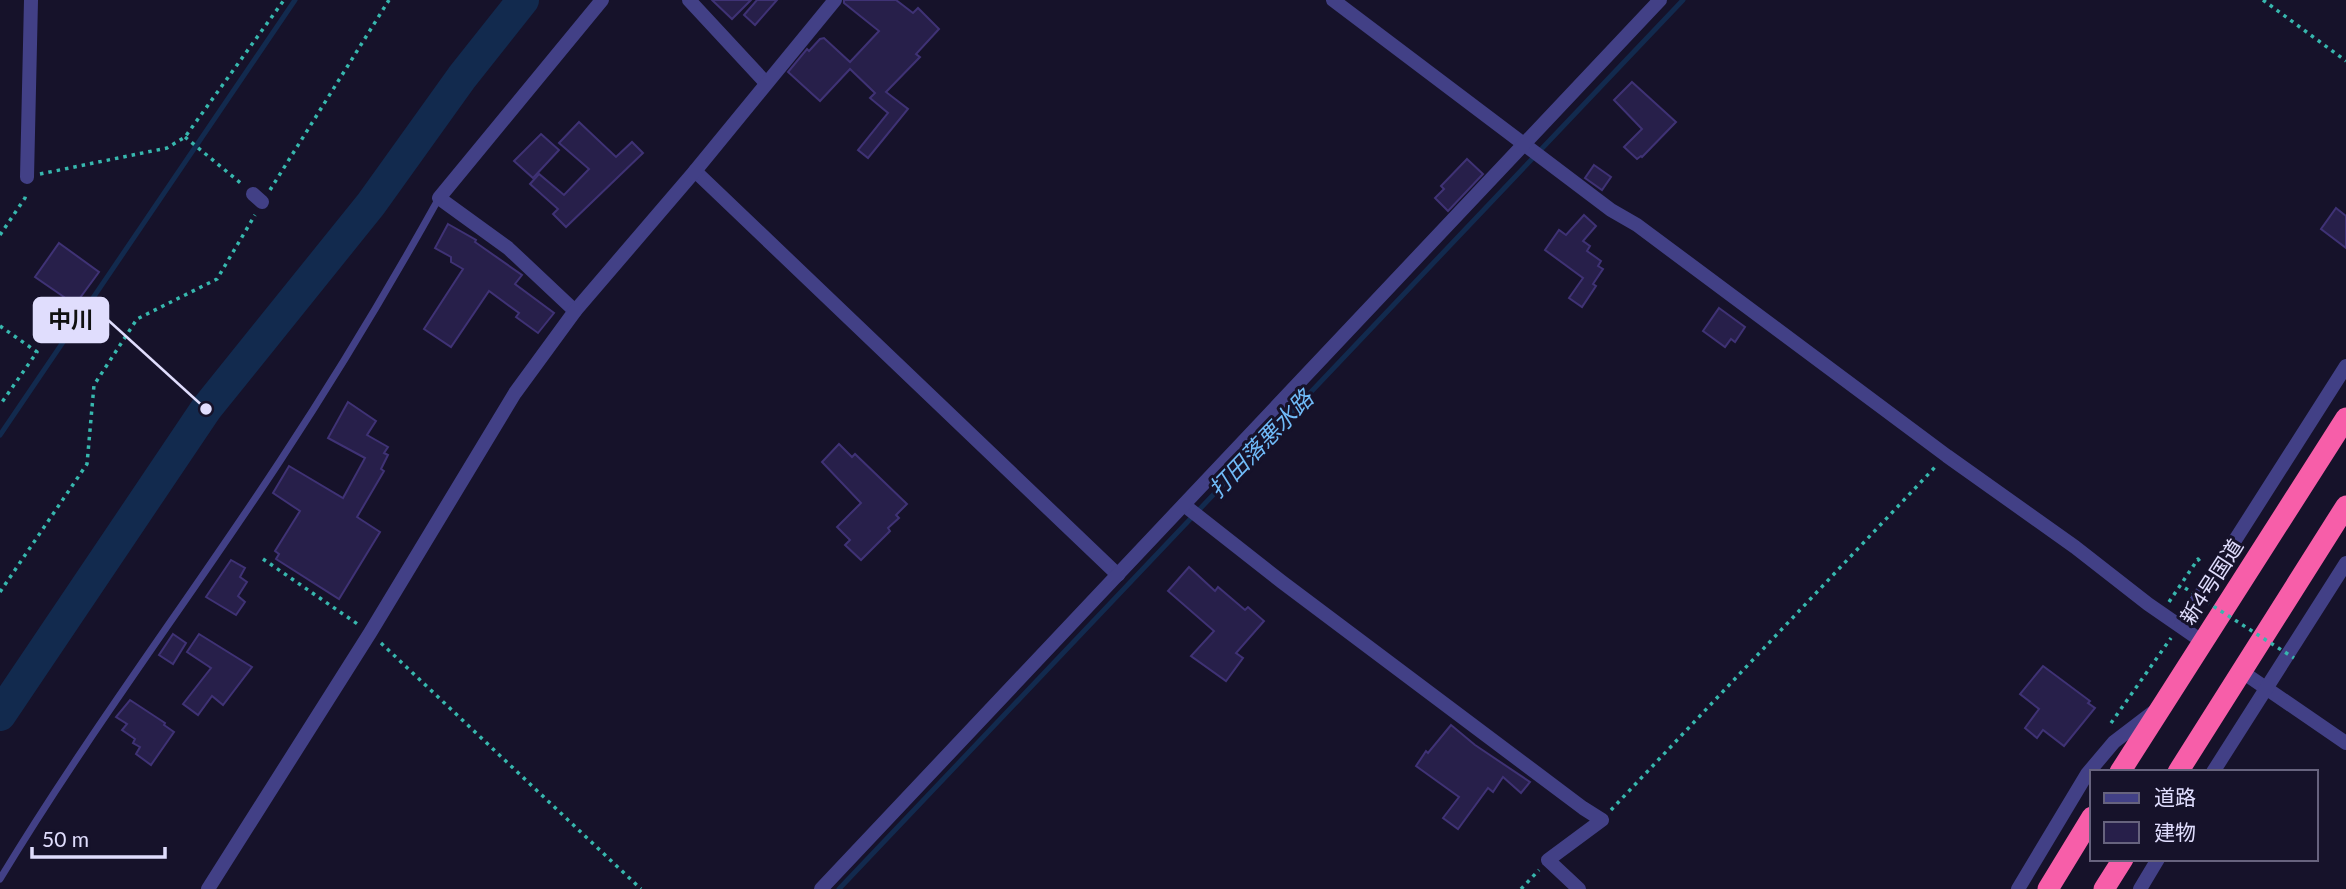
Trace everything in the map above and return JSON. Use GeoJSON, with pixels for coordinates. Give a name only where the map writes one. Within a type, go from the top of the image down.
{"type":"FeatureCollection","features":[{"type":"Feature","properties":{"kind":"highway","name":"新4号国道"},"geometry":{"type":"LineString","coordinates":[[2121,770],[2346,418]]}},
{"type":"Feature","properties":{"kind":"highway"},"geometry":{"type":"LineString","coordinates":[[2179,770],[2346,506]]}},
{"type":"Feature","properties":{"kind":"highway"},"geometry":{"type":"LineString","coordinates":[[2048,889],[2090,820]]}},
{"type":"Feature","properties":{"kind":"highway"},"geometry":{"type":"LineString","coordinates":[[2104,889],[2122,861]]}},
{"type":"Feature","properties":{"kind":"street"},"geometry":{"type":"LineString","coordinates":[[27,177],[31,0]]}},
{"type":"Feature","properties":{"kind":"street"},"geometry":{"type":"LineString","coordinates":[[575,311],[508,248],[439,198],[602,0]]}},
{"type":"Feature","properties":{"kind":"street"},"geometry":{"type":"LineString","coordinates":[[689,0],[766,83]]}},
{"type":"Feature","properties":{"kind":"street"},"geometry":{"type":"LineString","coordinates":[[208,889],[370,633],[515,393],[575,311],[695,171],[835,0]]}},
{"type":"Feature","properties":{"kind":"street"},"geometry":{"type":"LineString","coordinates":[[1333,0],[1611,210],[1637,225],[2203,642]]}},
{"type":"Feature","properties":{"kind":"street"},"geometry":{"type":"LineString","coordinates":[[821,889],[1660,0]]}},
{"type":"Feature","properties":{"kind":"street"},"geometry":{"type":"LineString","coordinates":[[695,171],[1118,575]]}},
{"type":"Feature","properties":{"kind":"street"},"geometry":{"type":"LineString","coordinates":[[2180,625],[2346,366]]}},
{"type":"Feature","properties":{"kind":"street"},"geometry":{"type":"LineString","coordinates":[[1184,505],[1325,615],[1602,820],[1548,860],[1578,889]]}},
{"type":"Feature","properties":{"kind":"street"},"geometry":{"type":"LineString","coordinates":[[2214,770],[2346,563]]}},
{"type":"Feature","properties":{"kind":"street"},"geometry":{"type":"LineString","coordinates":[[2241,671],[2346,743]]}},
{"type":"Feature","properties":{"kind":"street"},"geometry":{"type":"LineString","coordinates":[[2090,770],[2114,742],[2164,704]]}},
{"type":"Feature","properties":{"kind":"street"},"geometry":{"type":"LineString","coordinates":[[2018,889],[2090,770]]}},
{"type":"Feature","properties":{"kind":"street"},"geometry":{"type":"LineString","coordinates":[[2140,889],[2157,861]]}},
{"type":"Feature","properties":{"kind":"lane"},"geometry":{"type":"LineString","coordinates":[[0,879],[68,770],[280,461],[397,273],[439,198]]}},
{"type":"Feature","properties":{"kind":"path"},"geometry":{"type":"LineString","coordinates":[[0,235],[25,198],[27,177],[167,148],[185,137],[284,0]]}},
{"type":"Feature","properties":{"kind":"path"},"geometry":{"type":"LineString","coordinates":[[0,592],[87,464],[94,385],[137,319],[217,279],[257,198],[389,0]]}},
{"type":"Feature","properties":{"kind":"path"},"geometry":{"type":"LineString","coordinates":[[2263,0],[2346,61]]}},
{"type":"Feature","properties":{"kind":"path"},"geometry":{"type":"LineString","coordinates":[[185,137],[257,198]]}},
{"type":"Feature","properties":{"kind":"path"},"geometry":{"type":"LineString","coordinates":[[0,326],[37,352],[0,405]]}},
{"type":"Feature","properties":{"kind":"path"},"geometry":{"type":"LineString","coordinates":[[1602,820],[1947,456]]}},
{"type":"Feature","properties":{"kind":"path"},"geometry":{"type":"LineString","coordinates":[[264,559],[370,633],[641,889]]}},
{"type":"Feature","properties":{"kind":"path"},"geometry":{"type":"LineString","coordinates":[[2179,588],[2198,559],[2203,563]]}},
{"type":"Feature","properties":{"kind":"path"},"geometry":{"type":"LineString","coordinates":[[2185,588],[2294,658]]}},
{"type":"Feature","properties":{"kind":"path"},"geometry":{"type":"LineString","coordinates":[[1521,889],[1548,860]]}},
{"type":"Feature","properties":{"kind":"building"},"geometry":{"type":"Polygon","coordinates":[[[712,0],[751,0],[732,19],[712,0]]]}},
{"type":"Feature","properties":{"kind":"building"},"geometry":{"type":"Polygon","coordinates":[[[757,0],[777,0],[755,25],[744,15],[757,0]]]}},
{"type":"Feature","properties":{"kind":"building"},"geometry":{"type":"Polygon","coordinates":[[[844,0],[896,0],[913,13],[918,8],[939,29],[916,54],[920,57],[886,92],[908,109],[868,158],[858,150],[888,113],[870,98],[875,93],[850,69],[820,101],[788,72],[807,49],[809,51],[820,39],[824,38],[850,62],[879,31],[844,3],[844,0]]]}},
{"type":"Feature","properties":{"kind":"building"},"geometry":{"type":"Polygon","coordinates":[[[1632,82],[1676,122],[1637,159],[1624,147],[1642,129],[1614,100],[1632,82]]]}},
{"type":"Feature","properties":{"kind":"building"},"geometry":{"type":"Polygon","coordinates":[[[579,122],[616,157],[632,142],[643,153],[566,227],[553,214],[558,209],[530,184],[539,174],[564,195],[589,169],[559,143],[579,122]]]}},
{"type":"Feature","properties":{"kind":"building"},"geometry":{"type":"Polygon","coordinates":[[[541,134],[559,150],[533,178],[514,161],[541,134]]]}},
{"type":"Feature","properties":{"kind":"building"},"geometry":{"type":"Polygon","coordinates":[[[1467,159],[1483,174],[1448,211],[1435,198],[1444,189],[1441,186],[1467,159]]]}},
{"type":"Feature","properties":{"kind":"building"},"geometry":{"type":"Polygon","coordinates":[[[1594,165],[1611,177],[1602,190],[1585,178],[1594,165]]]}},
{"type":"Feature","properties":{"kind":"building"},"geometry":{"type":"Polygon","coordinates":[[[2336,208],[2346,216],[2346,248],[2321,229],[2336,208]]]}},
{"type":"Feature","properties":{"kind":"building"},"geometry":{"type":"Polygon","coordinates":[[[1584,215],[1596,226],[1583,241],[1590,246],[1587,251],[1601,261],[1598,266],[1603,269],[1582,307],[1569,298],[1583,278],[1545,250],[1559,230],[1566,235],[1584,215]]]}},
{"type":"Feature","properties":{"kind":"building"},"geometry":{"type":"Polygon","coordinates":[[[448,224],[476,240],[475,242],[522,275],[515,284],[554,313],[538,333],[516,317],[519,313],[489,291],[451,347],[424,329],[463,269],[451,262],[451,257],[435,248],[448,224]]]}},
{"type":"Feature","properties":{"kind":"building"},"geometry":{"type":"Polygon","coordinates":[[[59,243],[99,272],[52,336],[43,330],[64,297],[35,277],[59,243]]]}},
{"type":"Feature","properties":{"kind":"building"},"geometry":{"type":"Polygon","coordinates":[[[1719,308],[1745,327],[1735,342],[1731,339],[1725,347],[1703,331],[1719,308]]]}},
{"type":"Feature","properties":{"kind":"building"},"geometry":{"type":"Polygon","coordinates":[[[348,402],[376,421],[367,435],[388,447],[384,453],[388,455],[381,469],[384,471],[357,517],[380,532],[339,599],[276,559],[279,554],[275,551],[300,511],[273,493],[289,466],[343,498],[365,458],[328,438],[348,402]]]}},
{"type":"Feature","properties":{"kind":"building"},"geometry":{"type":"Polygon","coordinates":[[[839,444],[852,457],[855,454],[907,504],[896,515],[899,518],[888,528],[890,531],[861,560],[845,545],[850,540],[837,527],[861,503],[822,462],[839,444]]]}},
{"type":"Feature","properties":{"kind":"building"},"geometry":{"type":"Polygon","coordinates":[[[231,560],[245,568],[240,577],[247,582],[238,596],[245,602],[236,615],[206,597],[231,560]]]}},
{"type":"Feature","properties":{"kind":"building"},"geometry":{"type":"Polygon","coordinates":[[[1189,567],[1215,591],[1218,587],[1245,610],[1248,607],[1264,621],[1236,653],[1243,658],[1226,681],[1191,656],[1214,631],[1168,591],[1189,567]]]}},
{"type":"Feature","properties":{"kind":"building"},"geometry":{"type":"Polygon","coordinates":[[[173,634],[186,643],[173,664],[159,655],[173,634]]]}},
{"type":"Feature","properties":{"kind":"building"},"geometry":{"type":"Polygon","coordinates":[[[199,634],[252,667],[223,705],[212,696],[198,715],[183,704],[211,668],[187,652],[199,634]]]}},
{"type":"Feature","properties":{"kind":"building"},"geometry":{"type":"Polygon","coordinates":[[[2043,666],[2090,701],[2088,703],[2095,708],[2064,746],[2043,730],[2037,738],[2025,728],[2039,709],[2020,694],[2043,666]]]}},
{"type":"Feature","properties":{"kind":"building"},"geometry":{"type":"Polygon","coordinates":[[[130,700],[174,732],[151,765],[136,754],[140,747],[133,743],[135,739],[122,730],[127,724],[116,717],[130,700]]]}},
{"type":"Feature","properties":{"kind":"building"},"geometry":{"type":"Polygon","coordinates":[[[1451,725],[1475,745],[1530,782],[1521,793],[1503,777],[1493,792],[1488,788],[1458,829],[1443,818],[1459,797],[1416,766],[1426,751],[1428,753],[1451,725]]]}},
{"type":"Feature","properties":{"kind":"waterway"},"geometry":{"type":"LineString","coordinates":[[0,435],[295,0]]}},
{"type":"Feature","properties":{"kind":"waterway"},"geometry":{"type":"LineString","coordinates":[[0,715],[206,409],[371,204],[462,77],[523,0]]}},
{"type":"Feature","properties":{"kind":"waterway","name":"打田落悪水路"},"geometry":{"type":"LineString","coordinates":[[839,889],[1683,0]]}},
{"type":"Feature","properties":{"kind":"place","name":"中川"},"geometry":{"type":"Point","coordinates":[206,409]}}]}
